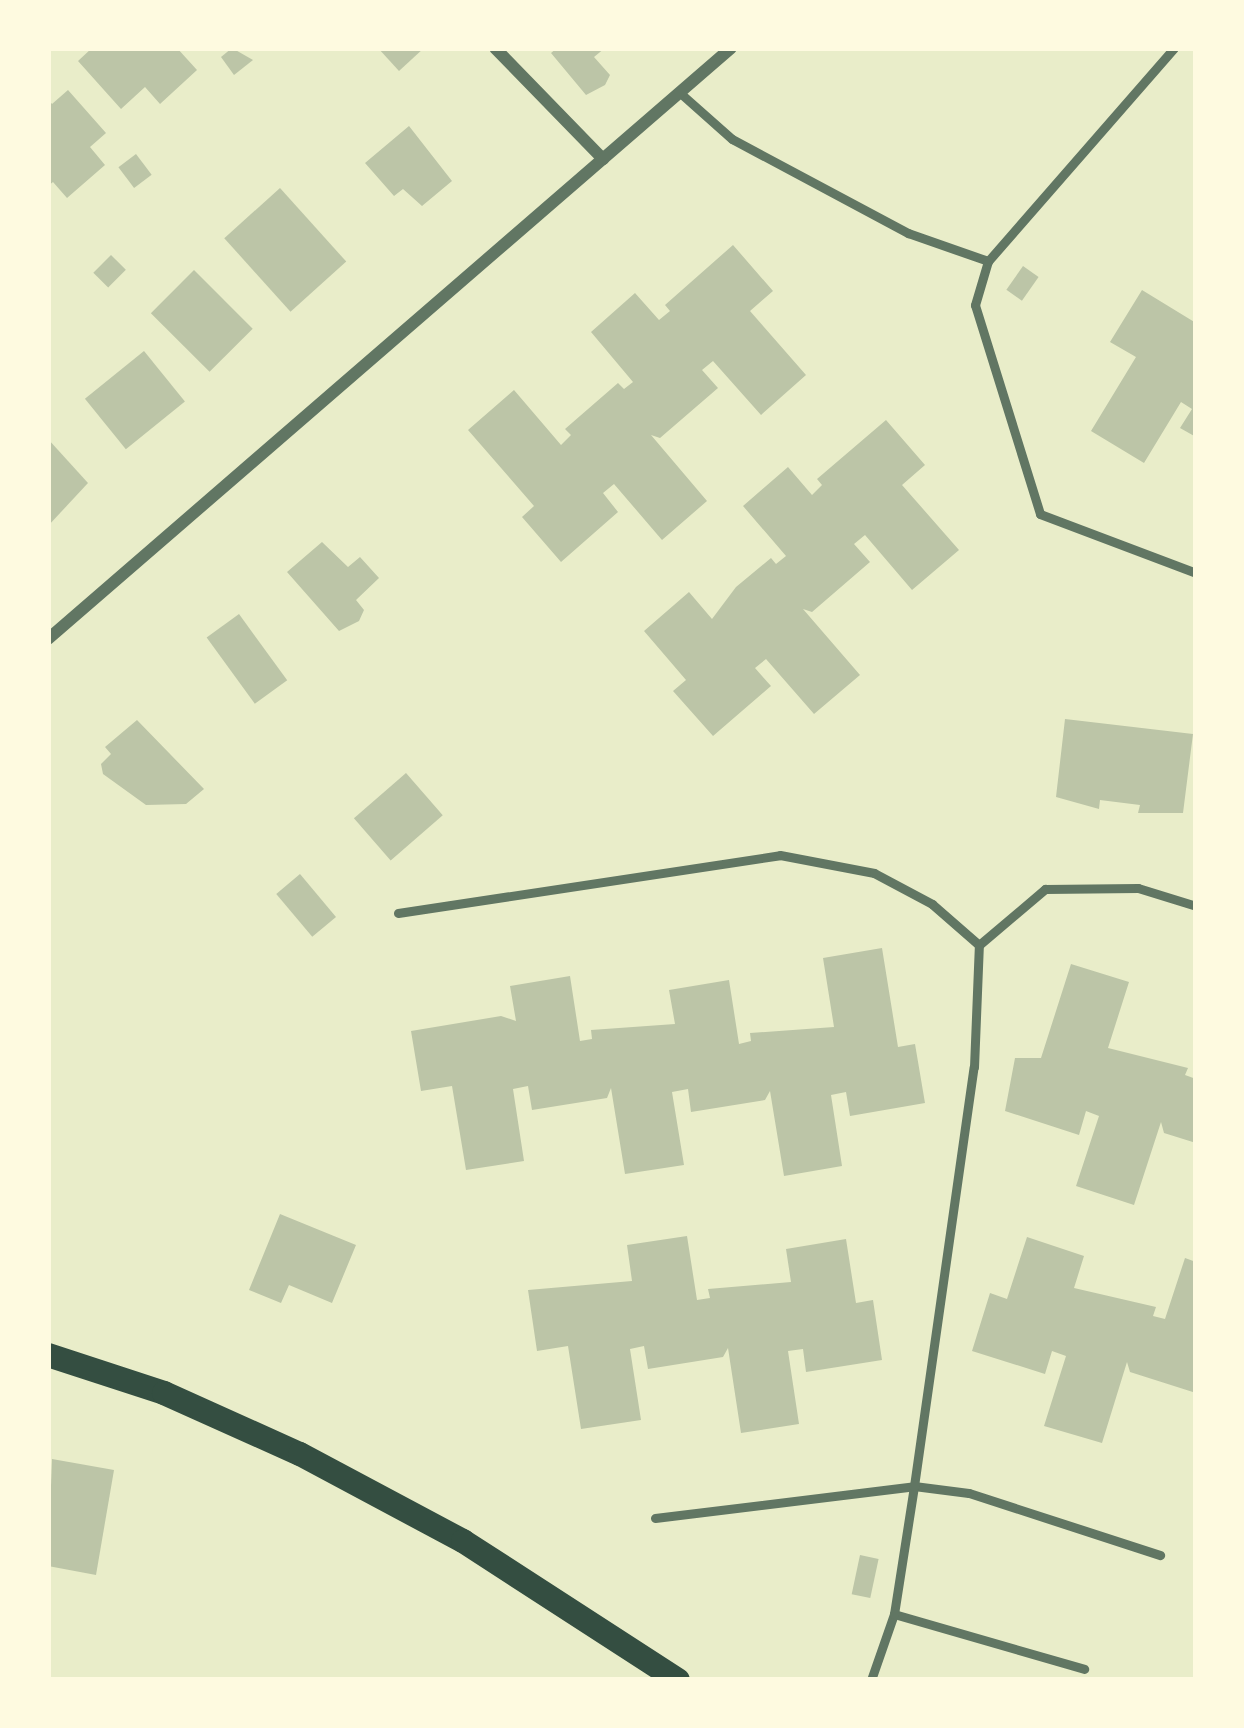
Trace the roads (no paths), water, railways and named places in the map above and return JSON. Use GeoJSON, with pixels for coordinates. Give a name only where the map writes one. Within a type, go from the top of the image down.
{"type":"FeatureCollection","features":[{"type":"Feature","properties":{"kind":"main road"},"geometry":{"type":"LineString","coordinates":[[48,1354],[164,1393],[300,1454],[463,1541],[678,1680]]}},
{"type":"Feature","properties":{"kind":"street"},"geometry":{"type":"LineString","coordinates":[[494,48],[602,159]]}},
{"type":"Feature","properties":{"kind":"street"},"geometry":{"type":"LineString","coordinates":[[48,639],[731,48]]}},
{"type":"Feature","properties":{"kind":"lane"},"geometry":{"type":"LineString","coordinates":[[1174,48],[988,261],[975,305],[1040,514],[1196,573]]}},
{"type":"Feature","properties":{"kind":"lane"},"geometry":{"type":"LineString","coordinates":[[679,92],[732,140],[908,232],[988,261]]}},
{"type":"Feature","properties":{"kind":"lane"},"geometry":{"type":"LineString","coordinates":[[398,914],[780,855],[874,874],[932,904],[979,945]]}},
{"type":"Feature","properties":{"kind":"lane"},"geometry":{"type":"LineString","coordinates":[[872,1680],[894,1614],[914,1486],[974,1067],[979,945],[1045,889],[1138,888],[1196,906]]}},
{"type":"Feature","properties":{"kind":"lane"},"geometry":{"type":"LineString","coordinates":[[655,1518],[914,1486],[969,1493],[1160,1555]]}},
{"type":"Feature","properties":{"kind":"lane"},"geometry":{"type":"LineString","coordinates":[[894,1614],[1084,1669]]}}]}
